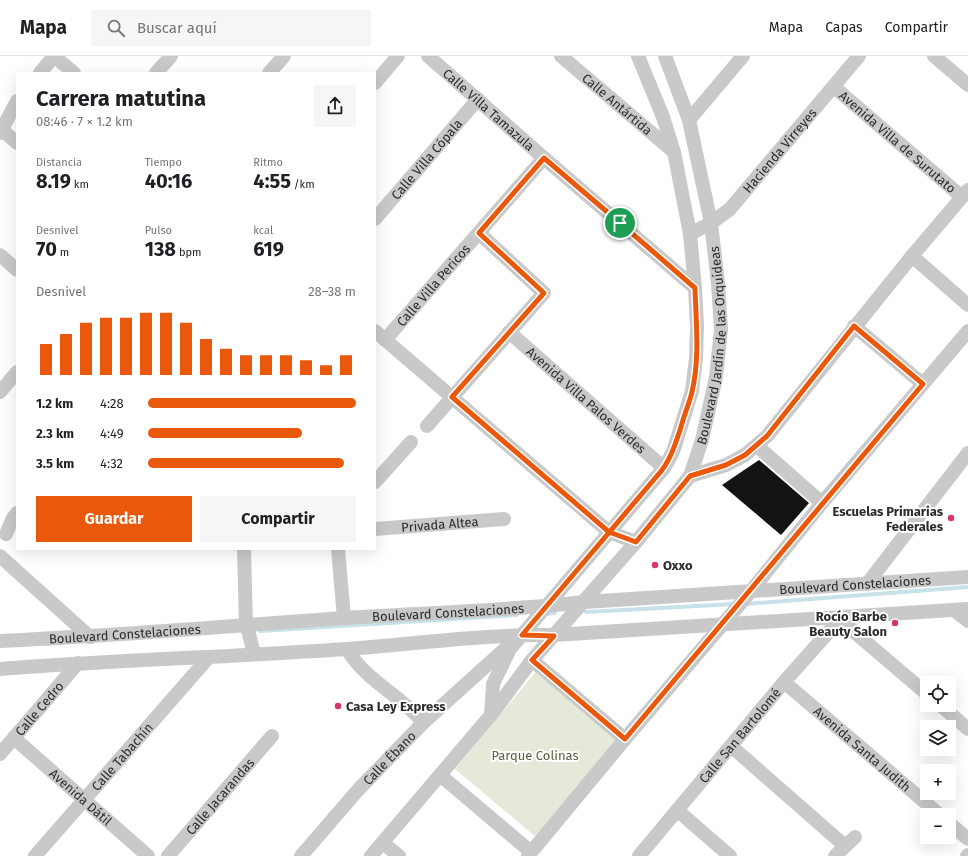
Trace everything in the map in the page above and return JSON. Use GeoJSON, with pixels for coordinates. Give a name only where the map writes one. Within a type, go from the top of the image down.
{"type":"FeatureCollection","features":[{"type":"Feature","properties":{"kind":"street"},"geometry":{"type":"LineString","coordinates":[[41,72],[54,56],[73,72]]}},
{"type":"Feature","properties":{"kind":"street"},"geometry":{"type":"LineString","coordinates":[[157,72],[171,56]]}},
{"type":"Feature","properties":{"kind":"street"},"geometry":{"type":"LineString","coordinates":[[270,72],[284,56]]}},
{"type":"Feature","properties":{"kind":"street"},"geometry":{"type":"LineString","coordinates":[[376,82],[398,56]]}},
{"type":"Feature","properties":{"kind":"street","name":"Calle Villa Tamazula"},"geometry":{"type":"LineString","coordinates":[[428,56],[695,288]]}},
{"type":"Feature","properties":{"kind":"street","name":"Calle Antártida"},"geometry":{"type":"LineString","coordinates":[[561,56],[674,152]]}},
{"type":"Feature","properties":{"kind":"street","name":"Boulevard Jardín de las Orquídeas"},"geometry":{"type":"LineString","coordinates":[[522,635],[664,468],[673,452],[692,391],[696,358],[697,325],[690,234],[674,152],[663,117],[638,56]]}},
{"type":"Feature","properties":{"kind":"street","name":"Boulevard Jardín de las Orquídeas"},"geometry":{"type":"LineString","coordinates":[[371,856],[491,715],[532,660],[585,602],[690,476],[702,440],[716,377],[720,330],[718,283],[711,223],[689,120],[665,56]]}},
{"type":"Feature","properties":{"kind":"street"},"geometry":{"type":"LineString","coordinates":[[689,120],[743,56]]}},
{"type":"Feature","properties":{"kind":"street","name":"Hacienda Virreyes"},"geometry":{"type":"LineString","coordinates":[[690,234],[711,223],[730,209],[859,56]]}},
{"type":"Feature","properties":{"kind":"street"},"geometry":{"type":"LineString","coordinates":[[934,56],[968,85]]}},
{"type":"Feature","properties":{"kind":"street","name":"Avenida Villa de Surutato"},"geometry":{"type":"LineString","coordinates":[[834,87],[965,194]]}},
{"type":"Feature","properties":{"kind":"street","name":"Calle Villa Cópala"},"geometry":{"type":"LineString","coordinates":[[376,218],[478,99]]}},
{"type":"Feature","properties":{"kind":"street"},"geometry":{"type":"LineString","coordinates":[[16,103],[0,131],[16,143]]}},
{"type":"Feature","properties":{"kind":"street","name":"Calle Villa Pericos"},"geometry":{"type":"LineString","coordinates":[[380,335],[479,233],[544,158]]}},
{"type":"Feature","properties":{"kind":"street"},"geometry":{"type":"LineString","coordinates":[[690,476],[726,465],[745,455],[767,436],[854,326],[965,194]]}},
{"type":"Feature","properties":{"kind":"street"},"geometry":{"type":"LineString","coordinates":[[427,426],[544,293],[479,233]]}},
{"type":"Feature","properties":{"kind":"street"},"geometry":{"type":"LineString","coordinates":[[0,255],[16,269]]}},
{"type":"Feature","properties":{"kind":"street"},"geometry":{"type":"LineString","coordinates":[[912,256],[968,305]]}},
{"type":"Feature","properties":{"kind":"street"},"geometry":{"type":"LineString","coordinates":[[854,326],[923,384]]}},
{"type":"Feature","properties":{"kind":"street"},"geometry":{"type":"LineString","coordinates":[[440,775],[530,854],[822,503],[968,331]]}},
{"type":"Feature","properties":{"kind":"street","name":"Avenida Villa Palos Verdes"},"geometry":{"type":"LineString","coordinates":[[509,332],[664,468]]}},
{"type":"Feature","properties":{"kind":"street"},"geometry":{"type":"LineString","coordinates":[[380,335],[609,532],[636,542]]}},
{"type":"Feature","properties":{"kind":"street"},"geometry":{"type":"LineString","coordinates":[[0,392],[16,373]]}},
{"type":"Feature","properties":{"kind":"street"},"geometry":{"type":"LineString","coordinates":[[376,481],[411,442]]}},
{"type":"Feature","properties":{"kind":"street"},"geometry":{"type":"LineString","coordinates":[[756,446],[822,503]]}},
{"type":"Feature","properties":{"kind":"street"},"geometry":{"type":"LineString","coordinates":[[866,584],[968,453]]}},
{"type":"Feature","properties":{"kind":"street"},"geometry":{"type":"LineString","coordinates":[[6,534],[16,514]]}},
{"type":"Feature","properties":{"kind":"street","name":"Privada Altea"},"geometry":{"type":"LineString","coordinates":[[376,529],[504,519]]}},
{"type":"Feature","properties":{"kind":"street"},"geometry":{"type":"LineString","coordinates":[[244,550],[247,628],[253,650]]}},
{"type":"Feature","properties":{"kind":"street"},"geometry":{"type":"LineString","coordinates":[[338,550],[344,618]]}},
{"type":"Feature","properties":{"kind":"street"},"geometry":{"type":"LineString","coordinates":[[2,562],[90,637]]}},
{"type":"Feature","properties":{"kind":"street","name":"Boulevard Constelaciones"},"geometry":{"type":"LineString","coordinates":[[0,641],[247,628],[344,618],[546,606],[585,602],[746,596],[866,584],[968,577]]}},
{"type":"Feature","properties":{"kind":"street"},"geometry":{"type":"LineString","coordinates":[[961,609],[968,621]]}},
{"type":"Feature","properties":{"kind":"street","name":"Boulevard Constelaciones"},"geometry":{"type":"LineString","coordinates":[[0,668],[209,657],[253,650],[347,649],[522,635],[554,636],[961,609]]}},
{"type":"Feature","properties":{"kind":"street"},"geometry":{"type":"LineString","coordinates":[[842,617],[853,631],[920,688]]}},
{"type":"Feature","properties":{"kind":"street","name":"Calle San Bartolomé"},"geometry":{"type":"LineString","coordinates":[[639,856],[784,682],[842,617]]}},
{"type":"Feature","properties":{"kind":"street"},"geometry":{"type":"LineString","coordinates":[[491,715],[493,684],[510,649],[522,635]]}},
{"type":"Feature","properties":{"kind":"street","name":"Calle Ébano"},"geometry":{"type":"LineString","coordinates":[[301,856],[358,790],[424,722],[522,635]]}},
{"type":"Feature","properties":{"kind":"street"},"geometry":{"type":"LineString","coordinates":[[347,649],[360,668],[424,722]]}},
{"type":"Feature","properties":{"kind":"street","name":"Calle Tabachín"},"geometry":{"type":"LineString","coordinates":[[35,856],[209,657]]}},
{"type":"Feature","properties":{"kind":"street"},"geometry":{"type":"LineString","coordinates":[[532,660],[625,739]]}},
{"type":"Feature","properties":{"kind":"street","name":"Calle Cedro"},"geometry":{"type":"LineString","coordinates":[[0,754],[78,663]]}},
{"type":"Feature","properties":{"kind":"street","name":"Avenida Santa Judith"},"geometry":{"type":"LineString","coordinates":[[784,682],[932,808]]}},
{"type":"Feature","properties":{"kind":"street"},"geometry":{"type":"LineString","coordinates":[[948,712],[968,729]]}},
{"type":"Feature","properties":{"kind":"street","name":"Calle Jacarandas"},"geometry":{"type":"LineString","coordinates":[[168,856],[272,736]]}},
{"type":"Feature","properties":{"kind":"street","name":"Avenida Dátil"},"geometry":{"type":"LineString","coordinates":[[14,738],[148,856]]}},
{"type":"Feature","properties":{"kind":"street"},"geometry":{"type":"LineString","coordinates":[[731,746],[845,846]]}},
{"type":"Feature","properties":{"kind":"street"},"geometry":{"type":"LineString","coordinates":[[677,810],[730,856]]}},
{"type":"Feature","properties":{"kind":"street"},"geometry":{"type":"LineString","coordinates":[[956,828],[968,839]]}},
{"type":"Feature","properties":{"kind":"street"},"geometry":{"type":"LineString","coordinates":[[383,842],[399,856]]}},
{"type":"Feature","properties":{"kind":"green space","name":"Parque Colinas"},"geometry":{"type":"Polygon","coordinates":[[[538,669],[619,735],[536,837],[455,769],[538,669]]]}},
{"type":"Feature","properties":{"kind":"building"},"geometry":{"type":"Polygon","coordinates":[[[759,460],[809,503],[781,535],[722,485],[759,460]]]}},
{"type":"Feature","properties":{"kind":"waterway"},"geometry":{"type":"LineString","coordinates":[[745,604],[968,587]]}},
{"type":"Feature","properties":{"kind":"waterway"},"geometry":{"type":"LineString","coordinates":[[586,612],[734,604]]}},
{"type":"Feature","properties":{"kind":"waterway"},"geometry":{"type":"LineString","coordinates":[[546,614],[555,613]]}},
{"type":"Feature","properties":{"kind":"waterway"},"geometry":{"type":"LineString","coordinates":[[260,631],[517,615]]}},
{"type":"Feature","properties":{"kind":"place","name":"Escuelas Primarias Federales"},"geometry":{"type":"Point","coordinates":[951,518]}},
{"type":"Feature","properties":{"kind":"place","name":"Oxxo"},"geometry":{"type":"Point","coordinates":[655,565]}},
{"type":"Feature","properties":{"kind":"place","name":"Rocío Barbe Beauty Salon"},"geometry":{"type":"Point","coordinates":[895,623]}},
{"type":"Feature","properties":{"kind":"place","name":"Casa Ley Express"},"geometry":{"type":"Point","coordinates":[338,706]}},
{"type":"Feature","properties":{"kind":"route"},"geometry":{"type":"LineString","coordinates":[[620,223],[544,158],[479,233],[544,293],[452,397],[609,532],[636,542],[690,476],[726,465],[745,455],[756,446],[767,436],[854,326],[923,384],[822,503],[751,591],[625,739],[532,660],[554,636],[522,635],[546,606],[587,559],[609,532],[664,468],[673,452],[692,391],[696,358],[697,325],[695,288],[620,223]]}}]}
